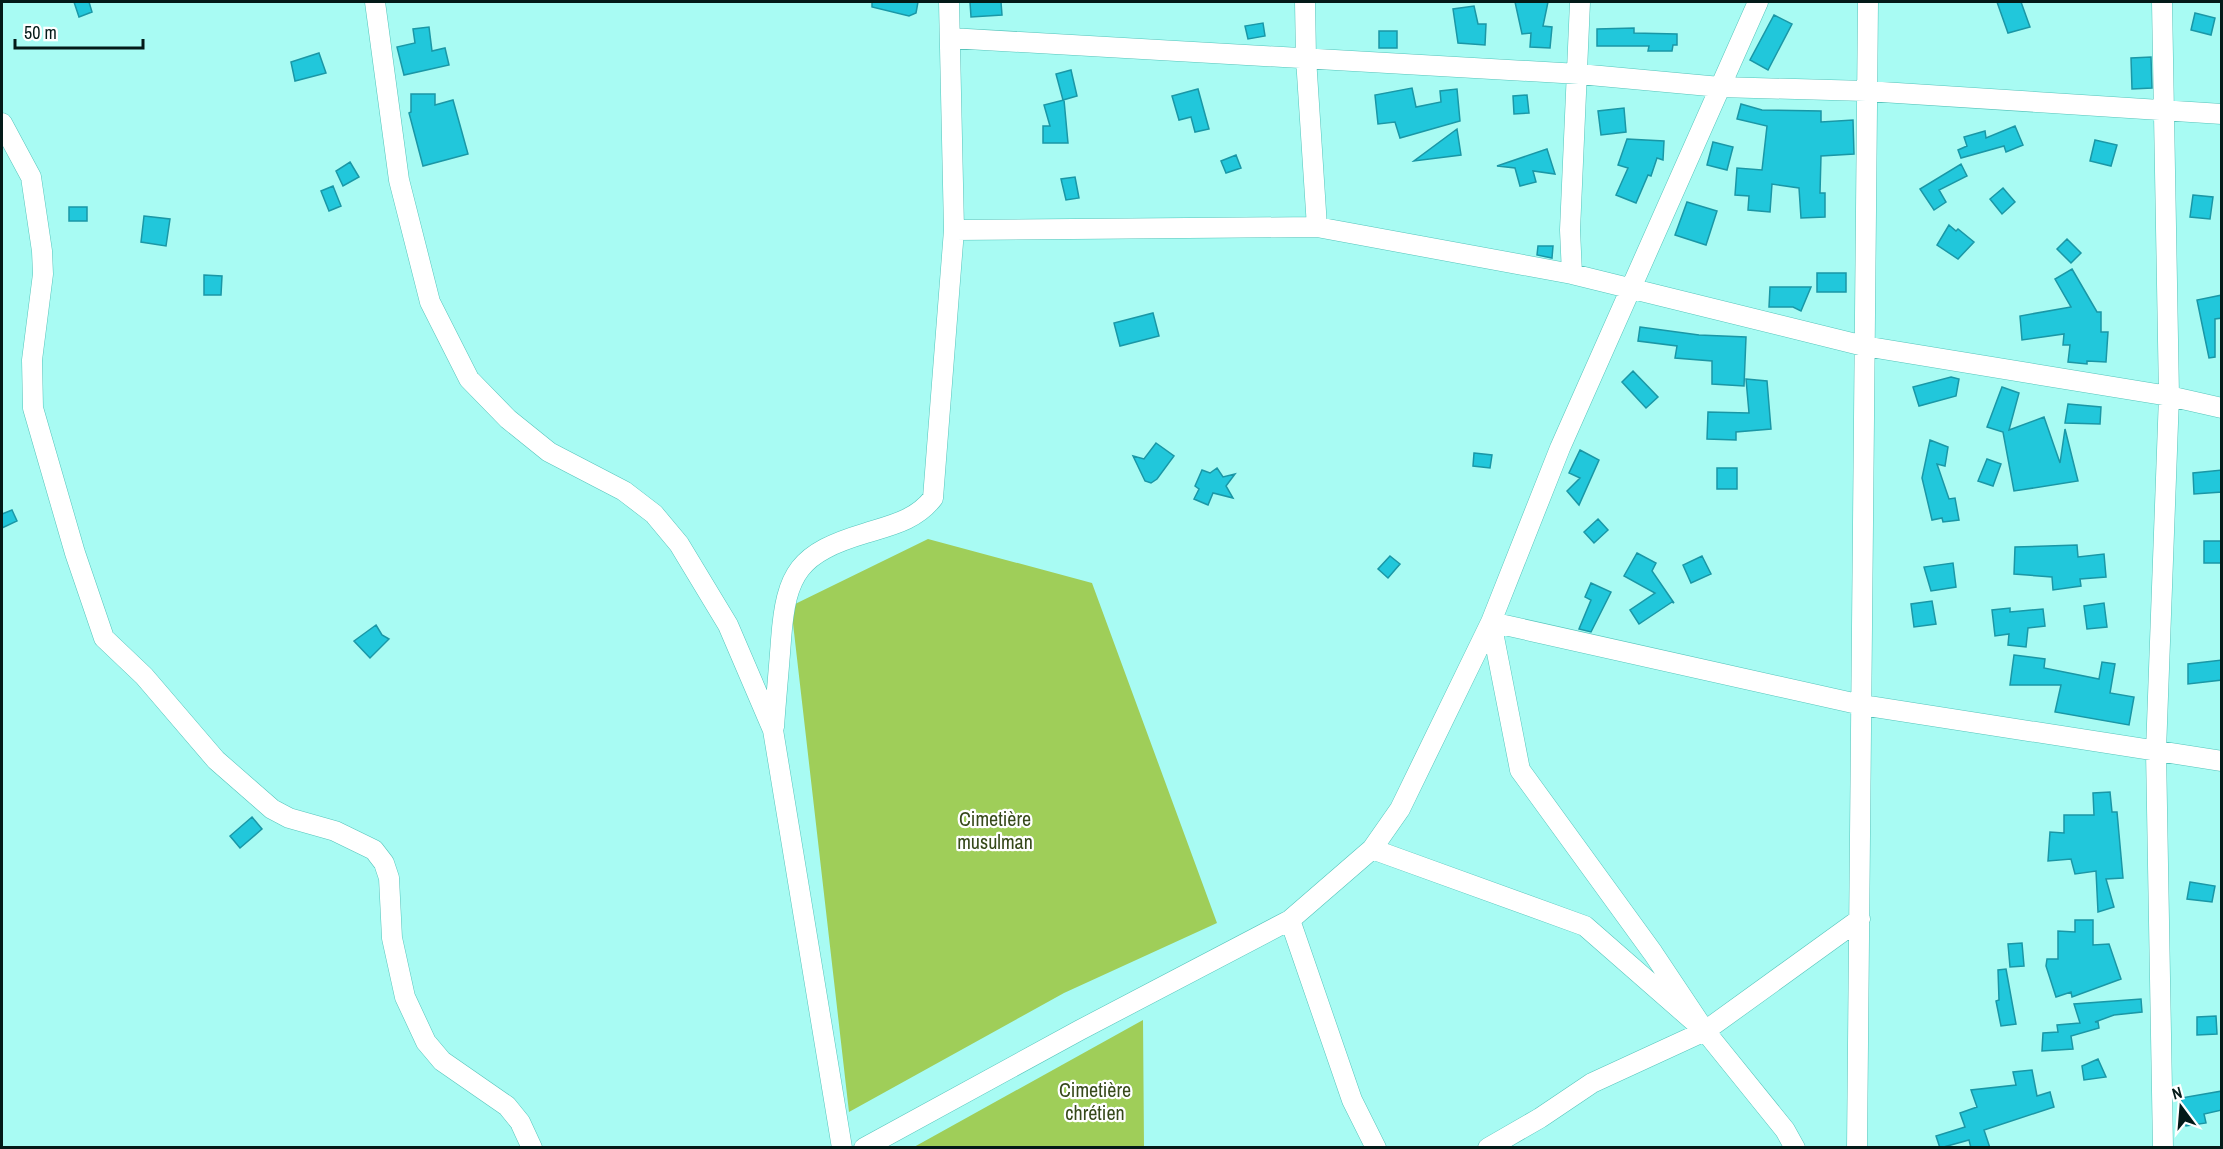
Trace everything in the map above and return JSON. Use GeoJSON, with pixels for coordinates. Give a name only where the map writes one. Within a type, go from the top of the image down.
{"type":"FeatureCollection","features":[{"type":"Feature","properties":{"kind":"street"},"geometry":{"type":"LineString","coordinates":[[375,2],[399,180],[430,302],[469,379],[508,419],[549,452],[624,491],[654,514],[678,544],[728,626],[773,730]]}},
{"type":"Feature","properties":{"kind":"street"},"geometry":{"type":"LineString","coordinates":[[843,1148],[773,730],[782,611],[796,573],[814,555],[834,542],[906,520],[923,511],[933,498],[954,230],[949,2]]}},
{"type":"Feature","properties":{"kind":"street"},"geometry":{"type":"LineString","coordinates":[[1305,2],[1306,58],[1317,227]]}},
{"type":"Feature","properties":{"kind":"street"},"geometry":{"type":"LineString","coordinates":[[1572,274],[1570,230],[1579,74],[1580,2]]}},
{"type":"Feature","properties":{"kind":"street"},"geometry":{"type":"LineString","coordinates":[[864,1148],[1080,1030],[1290,920],[1372,849],[1400,809],[1491,622],[1560,448],[1758,2]]}},
{"type":"Feature","properties":{"kind":"street"},"geometry":{"type":"LineString","coordinates":[[1857,1148],[1868,2]]}},
{"type":"Feature","properties":{"kind":"street"},"geometry":{"type":"LineString","coordinates":[[2162,2],[2169,396],[2156,751],[2163,1148]]}},
{"type":"Feature","properties":{"kind":"street"},"geometry":{"type":"LineString","coordinates":[[950,38],[1579,74],[1720,87],[1866,91],[2222,114]]}},
{"type":"Feature","properties":{"kind":"street"},"geometry":{"type":"LineString","coordinates":[[2,123],[30,177],[42,251],[44,274],[32,360],[33,408],[75,553],[104,638],[144,676],[216,760],[272,809],[289,818],[335,831],[374,850],[384,863],[389,878],[392,938],[405,997],[426,1042],[442,1061],[507,1106],[520,1122],[532,1148]]}},
{"type":"Feature","properties":{"kind":"street"},"geometry":{"type":"LineString","coordinates":[[954,230],[1317,227],[1572,274],[1864,346],[2169,396],[2222,408]]}},
{"type":"Feature","properties":{"kind":"street"},"geometry":{"type":"LineString","coordinates":[[1491,622],[1862,705],[2222,761]]}},
{"type":"Feature","properties":{"kind":"street"},"geometry":{"type":"LineString","coordinates":[[1491,622],[1520,770],[1653,953],[1705,1031],[1785,1130],[1796,1148]]}},
{"type":"Feature","properties":{"kind":"street"},"geometry":{"type":"LineString","coordinates":[[1372,849],[1585,926],[1705,1031]]}},
{"type":"Feature","properties":{"kind":"street"},"geometry":{"type":"LineString","coordinates":[[1488,1148],[1540,1118],[1592,1083],[1705,1031],[1860,919]]}},
{"type":"Feature","properties":{"kind":"street"},"geometry":{"type":"LineString","coordinates":[[1290,920],[1352,1100],[1376,1148]]}},
{"type":"Feature","properties":{"kind":"green space","name":"Cimetière musulman"},"geometry":{"type":"Polygon","coordinates":[[[928,539],[1092,583],[1217,923],[1064,993],[849,1112],[791,606],[928,539]]]}},
{"type":"Feature","properties":{"kind":"green space","name":"Cimetière chrétien"},"geometry":{"type":"Polygon","coordinates":[[[1143,1020],[1144,1147],[914,1147],[1143,1020]]]}},
{"type":"Feature","properties":{"kind":"building"},"geometry":{"type":"Polygon","coordinates":[[[74,2],[89,2],[92,12],[79,17],[74,2]]]}},
{"type":"Feature","properties":{"kind":"building"},"geometry":{"type":"Polygon","coordinates":[[[872,2],[918,2],[916,13],[909,16],[872,7],[872,2]]]}},
{"type":"Feature","properties":{"kind":"building"},"geometry":{"type":"Polygon","coordinates":[[[970,2],[1001,2],[1002,15],[971,17],[970,2]]]}},
{"type":"Feature","properties":{"kind":"building"},"geometry":{"type":"Polygon","coordinates":[[[1515,2],[1548,2],[1543,26],[1552,27],[1550,48],[1530,47],[1531,33],[1522,34],[1515,2]]]}},
{"type":"Feature","properties":{"kind":"building"},"geometry":{"type":"Polygon","coordinates":[[[1997,2],[2021,2],[2030,27],[2008,33],[1997,2]]]}},
{"type":"Feature","properties":{"kind":"building"},"geometry":{"type":"Polygon","coordinates":[[[1474,6],[1478,24],[1486,24],[1485,45],[1458,43],[1453,9],[1474,6]]]}},
{"type":"Feature","properties":{"kind":"building"},"geometry":{"type":"Polygon","coordinates":[[[2195,13],[2215,18],[2211,35],[2191,30],[2195,13]]]}},
{"type":"Feature","properties":{"kind":"building"},"geometry":{"type":"Polygon","coordinates":[[[1774,15],[1792,24],[1768,70],[1750,60],[1774,15]]]}},
{"type":"Feature","properties":{"kind":"building"},"geometry":{"type":"Polygon","coordinates":[[[1263,23],[1265,36],[1248,39],[1245,26],[1263,23]]]}},
{"type":"Feature","properties":{"kind":"building"},"geometry":{"type":"Polygon","coordinates":[[[429,27],[432,51],[445,48],[449,65],[404,75],[397,47],[415,43],[413,29],[429,27]]]}},
{"type":"Feature","properties":{"kind":"building"},"geometry":{"type":"Polygon","coordinates":[[[1634,28],[1634,33],[1677,34],[1677,45],[1673,45],[1672,51],[1648,51],[1649,46],[1597,46],[1597,29],[1634,28]]]}},
{"type":"Feature","properties":{"kind":"building"},"geometry":{"type":"Polygon","coordinates":[[[1379,31],[1397,31],[1397,48],[1379,48],[1379,31]]]}},
{"type":"Feature","properties":{"kind":"building"},"geometry":{"type":"Polygon","coordinates":[[[319,53],[326,73],[295,81],[291,62],[319,53]]]}},
{"type":"Feature","properties":{"kind":"building"},"geometry":{"type":"Polygon","coordinates":[[[2151,57],[2152,88],[2132,89],[2131,58],[2151,57]]]}},
{"type":"Feature","properties":{"kind":"building"},"geometry":{"type":"Polygon","coordinates":[[[1071,70],[1077,96],[1063,100],[1056,74],[1071,70]]]}},
{"type":"Feature","properties":{"kind":"building"},"geometry":{"type":"Polygon","coordinates":[[[1412,88],[1416,107],[1441,102],[1440,91],[1457,89],[1460,121],[1400,138],[1395,122],[1378,124],[1375,95],[1412,88]]]}},
{"type":"Feature","properties":{"kind":"building"},"geometry":{"type":"Polygon","coordinates":[[[1198,89],[1209,129],[1195,132],[1191,117],[1179,120],[1172,96],[1198,89]]]}},
{"type":"Feature","properties":{"kind":"building"},"geometry":{"type":"Polygon","coordinates":[[[411,94],[435,94],[435,105],[453,100],[468,154],[423,166],[409,113],[411,112],[411,94]]]}},
{"type":"Feature","properties":{"kind":"building"},"geometry":{"type":"Polygon","coordinates":[[[1527,95],[1529,113],[1514,114],[1513,96],[1527,95]]]}},
{"type":"Feature","properties":{"kind":"building"},"geometry":{"type":"Polygon","coordinates":[[[1064,100],[1068,143],[1043,143],[1043,126],[1050,126],[1044,105],[1064,100]]]}},
{"type":"Feature","properties":{"kind":"building"},"geometry":{"type":"Polygon","coordinates":[[[1741,104],[1762,110],[1821,111],[1821,122],[1853,120],[1854,154],[1821,156],[1820,193],[1825,193],[1825,217],[1801,218],[1799,188],[1772,184],[1770,212],[1748,210],[1749,196],[1735,195],[1737,168],[1762,170],[1767,126],[1737,119],[1741,104]]]}},
{"type":"Feature","properties":{"kind":"building"},"geometry":{"type":"Polygon","coordinates":[[[1624,108],[1626,132],[1601,135],[1598,111],[1624,108]]]}},
{"type":"Feature","properties":{"kind":"building"},"geometry":{"type":"Polygon","coordinates":[[[2015,126],[2023,145],[2006,152],[2004,146],[1961,158],[1958,150],[1967,146],[1964,137],[1985,131],[1986,138],[2015,126]]]}},
{"type":"Feature","properties":{"kind":"building"},"geometry":{"type":"Polygon","coordinates":[[[1457,129],[1461,155],[1414,161],[1457,129]]]}},
{"type":"Feature","properties":{"kind":"building"},"geometry":{"type":"Polygon","coordinates":[[[1627,139],[1664,141],[1663,160],[1657,158],[1651,176],[1648,175],[1636,203],[1616,195],[1628,168],[1618,165],[1627,139]]]}},
{"type":"Feature","properties":{"kind":"building"},"geometry":{"type":"Polygon","coordinates":[[[2095,140],[2117,145],[2111,166],[2090,161],[2095,140]]]}},
{"type":"Feature","properties":{"kind":"building"},"geometry":{"type":"Polygon","coordinates":[[[1713,142],[1733,147],[1727,170],[1707,165],[1713,142]]]}},
{"type":"Feature","properties":{"kind":"building"},"geometry":{"type":"Polygon","coordinates":[[[1547,149],[1555,174],[1533,171],[1536,182],[1520,186],[1515,168],[1497,166],[1547,149]]]}},
{"type":"Feature","properties":{"kind":"building"},"geometry":{"type":"Polygon","coordinates":[[[1236,155],[1241,168],[1226,173],[1221,161],[1236,155]]]}},
{"type":"Feature","properties":{"kind":"building"},"geometry":{"type":"Polygon","coordinates":[[[350,162],[359,177],[343,186],[336,171],[350,162]]]}},
{"type":"Feature","properties":{"kind":"building"},"geometry":{"type":"Polygon","coordinates":[[[1961,164],[1967,176],[1939,190],[1946,202],[1934,210],[1920,189],[1961,164]]]}},
{"type":"Feature","properties":{"kind":"building"},"geometry":{"type":"Polygon","coordinates":[[[1075,177],[1079,198],[1066,200],[1061,179],[1075,177]]]}},
{"type":"Feature","properties":{"kind":"building"},"geometry":{"type":"Polygon","coordinates":[[[333,186],[341,206],[329,211],[321,191],[333,186]]]}},
{"type":"Feature","properties":{"kind":"building"},"geometry":{"type":"Polygon","coordinates":[[[2003,188],[2015,202],[2002,214],[1990,199],[2003,188]]]}},
{"type":"Feature","properties":{"kind":"building"},"geometry":{"type":"Polygon","coordinates":[[[2193,195],[2213,197],[2210,219],[2190,217],[2193,195]]]}},
{"type":"Feature","properties":{"kind":"building"},"geometry":{"type":"Polygon","coordinates":[[[1687,202],[1717,211],[1706,245],[1675,235],[1687,202]]]}},
{"type":"Feature","properties":{"kind":"building"},"geometry":{"type":"Polygon","coordinates":[[[69,207],[87,207],[87,221],[69,221],[69,207]]]}},
{"type":"Feature","properties":{"kind":"building"},"geometry":{"type":"Polygon","coordinates":[[[144,216],[170,219],[166,246],[141,242],[144,216]]]}},
{"type":"Feature","properties":{"kind":"building"},"geometry":{"type":"Polygon","coordinates":[[[1949,225],[1974,242],[1958,259],[1937,245],[1949,225]]]}},
{"type":"Feature","properties":{"kind":"building"},"geometry":{"type":"Polygon","coordinates":[[[2067,239],[2081,253],[2071,263],[2057,249],[2067,239]]]}},
{"type":"Feature","properties":{"kind":"building"},"geometry":{"type":"Polygon","coordinates":[[[1538,246],[1553,246],[1552,258],[1537,255],[1538,246]]]}},
{"type":"Feature","properties":{"kind":"building"},"geometry":{"type":"Polygon","coordinates":[[[2072,269],[2097,312],[2101,312],[2101,332],[2108,332],[2106,362],[2087,361],[2087,364],[2068,362],[2070,345],[2063,345],[2064,334],[2022,340],[2020,316],[2071,307],[2055,279],[2072,269]]]}},
{"type":"Feature","properties":{"kind":"building"},"geometry":{"type":"Polygon","coordinates":[[[1817,273],[1846,273],[1846,292],[1817,292],[1817,273]]]}},
{"type":"Feature","properties":{"kind":"building"},"geometry":{"type":"Polygon","coordinates":[[[204,275],[222,276],[221,295],[204,295],[204,275]]]}},
{"type":"Feature","properties":{"kind":"building"},"geometry":{"type":"Polygon","coordinates":[[[1770,287],[1811,287],[1801,311],[1793,307],[1769,307],[1770,287]]]}},
{"type":"Feature","properties":{"kind":"building"},"geometry":{"type":"Polygon","coordinates":[[[2222,295],[2222,318],[2215,319],[2215,357],[2209,358],[2197,300],[2222,295]]]}},
{"type":"Feature","properties":{"kind":"building"},"geometry":{"type":"Polygon","coordinates":[[[1153,313],[1159,336],[1120,346],[1114,323],[1153,313]]]}},
{"type":"Feature","properties":{"kind":"building"},"geometry":{"type":"Polygon","coordinates":[[[1640,327],[1699,335],[1746,337],[1744,386],[1712,384],[1712,361],[1675,358],[1677,346],[1638,341],[1640,327]]]}},
{"type":"Feature","properties":{"kind":"building"},"geometry":{"type":"Polygon","coordinates":[[[1633,371],[1658,397],[1646,408],[1622,382],[1633,371]]]}},
{"type":"Feature","properties":{"kind":"building"},"geometry":{"type":"Polygon","coordinates":[[[1951,377],[1959,379],[1956,396],[1919,406],[1913,387],[1951,377]]]}},
{"type":"Feature","properties":{"kind":"building"},"geometry":{"type":"Polygon","coordinates":[[[1746,379],[1767,381],[1771,429],[1736,432],[1736,440],[1707,439],[1708,412],[1749,413],[1746,379]]]}},
{"type":"Feature","properties":{"kind":"building"},"geometry":{"type":"Polygon","coordinates":[[[2002,387],[2019,393],[2009,430],[2044,417],[2060,463],[2065,429],[2078,481],[2014,491],[2003,432],[1987,427],[2002,387]]]}},
{"type":"Feature","properties":{"kind":"building"},"geometry":{"type":"Polygon","coordinates":[[[2068,404],[2101,407],[2100,424],[2065,423],[2068,404]]]}},
{"type":"Feature","properties":{"kind":"building"},"geometry":{"type":"Polygon","coordinates":[[[1930,440],[1948,447],[1945,466],[1937,464],[1949,499],[1955,498],[1959,520],[1943,522],[1942,518],[1932,520],[1922,478],[1930,440]]]}},
{"type":"Feature","properties":{"kind":"building"},"geometry":{"type":"Polygon","coordinates":[[[1156,443],[1174,456],[1157,479],[1151,483],[1145,481],[1133,456],[1144,459],[1156,443]]]}},
{"type":"Feature","properties":{"kind":"building"},"geometry":{"type":"Polygon","coordinates":[[[1580,450],[1599,460],[1579,505],[1567,491],[1580,478],[1569,473],[1580,450]]]}},
{"type":"Feature","properties":{"kind":"building"},"geometry":{"type":"Polygon","coordinates":[[[1474,453],[1492,455],[1490,468],[1473,466],[1474,453]]]}},
{"type":"Feature","properties":{"kind":"building"},"geometry":{"type":"Polygon","coordinates":[[[1987,459],[2001,464],[1993,486],[1978,481],[1987,459]]]}},
{"type":"Feature","properties":{"kind":"building"},"geometry":{"type":"Polygon","coordinates":[[[1217,468],[1223,477],[1235,474],[1226,486],[1233,498],[1213,493],[1208,505],[1194,499],[1199,489],[1195,486],[1202,470],[1210,473],[1217,468]]]}},
{"type":"Feature","properties":{"kind":"building"},"geometry":{"type":"Polygon","coordinates":[[[1717,468],[1737,468],[1737,489],[1717,489],[1717,468]]]}},
{"type":"Feature","properties":{"kind":"building"},"geometry":{"type":"Polygon","coordinates":[[[2222,470],[2222,492],[2194,494],[2193,473],[2222,470]]]}},
{"type":"Feature","properties":{"kind":"building"},"geometry":{"type":"Polygon","coordinates":[[[12,510],[17,521],[2,528],[2,514],[12,510]]]}},
{"type":"Feature","properties":{"kind":"building"},"geometry":{"type":"Polygon","coordinates":[[[1598,519],[1608,530],[1594,543],[1584,532],[1598,519]]]}},
{"type":"Feature","properties":{"kind":"building"},"geometry":{"type":"Polygon","coordinates":[[[2204,541],[2222,541],[2222,563],[2204,563],[2204,541]]]}},
{"type":"Feature","properties":{"kind":"building"},"geometry":{"type":"Polygon","coordinates":[[[2077,545],[2078,557],[2104,554],[2106,577],[2080,579],[2081,586],[2053,590],[2052,577],[2014,574],[2015,547],[2077,545]]]}},
{"type":"Feature","properties":{"kind":"building"},"geometry":{"type":"Polygon","coordinates":[[[1637,553],[1656,563],[1652,571],[1674,603],[1672,602],[1639,624],[1630,610],[1655,593],[1624,576],[1637,553]]]}},
{"type":"Feature","properties":{"kind":"building"},"geometry":{"type":"Polygon","coordinates":[[[1390,556],[1400,564],[1388,578],[1378,569],[1390,556]]]}},
{"type":"Feature","properties":{"kind":"building"},"geometry":{"type":"Polygon","coordinates":[[[1702,556],[1711,574],[1691,583],[1683,565],[1702,556]]]}},
{"type":"Feature","properties":{"kind":"building"},"geometry":{"type":"Polygon","coordinates":[[[1953,563],[1956,587],[1931,591],[1924,567],[1953,563]]]}},
{"type":"Feature","properties":{"kind":"building"},"geometry":{"type":"Polygon","coordinates":[[[1591,583],[1611,592],[1591,632],[1579,629],[1591,600],[1585,597],[1591,583]]]}},
{"type":"Feature","properties":{"kind":"building"},"geometry":{"type":"Polygon","coordinates":[[[1932,601],[1936,624],[1914,627],[1911,604],[1932,601]]]}},
{"type":"Feature","properties":{"kind":"building"},"geometry":{"type":"Polygon","coordinates":[[[2104,603],[2107,627],[2087,629],[2084,606],[2104,603]]]}},
{"type":"Feature","properties":{"kind":"building"},"geometry":{"type":"Polygon","coordinates":[[[2010,608],[2010,612],[2043,609],[2045,626],[2028,628],[2026,647],[2008,645],[2009,634],[1995,636],[1992,610],[2010,608]]]}},
{"type":"Feature","properties":{"kind":"building"},"geometry":{"type":"Polygon","coordinates":[[[376,625],[382,635],[389,639],[370,658],[354,641],[376,625]]]}},
{"type":"Feature","properties":{"kind":"building"},"geometry":{"type":"Polygon","coordinates":[[[2014,655],[2045,659],[2044,668],[2099,679],[2102,662],[2115,664],[2110,693],[2134,697],[2129,725],[2055,712],[2061,685],[2010,685],[2014,655]]]}},
{"type":"Feature","properties":{"kind":"building"},"geometry":{"type":"Polygon","coordinates":[[[2222,660],[2222,680],[2188,684],[2188,664],[2222,660]]]}},
{"type":"Feature","properties":{"kind":"building"},"geometry":{"type":"Polygon","coordinates":[[[2110,792],[2112,812],[2117,812],[2123,878],[2106,879],[2114,907],[2098,912],[2096,871],[2075,874],[2071,859],[2048,861],[2050,832],[2064,833],[2064,815],[2094,815],[2093,793],[2110,792]]]}},
{"type":"Feature","properties":{"kind":"building"},"geometry":{"type":"Polygon","coordinates":[[[252,817],[262,829],[240,848],[230,836],[252,817]]]}},
{"type":"Feature","properties":{"kind":"building"},"geometry":{"type":"Polygon","coordinates":[[[2190,882],[2215,886],[2212,902],[2187,899],[2190,882]]]}},
{"type":"Feature","properties":{"kind":"building"},"geometry":{"type":"Polygon","coordinates":[[[2075,920],[2093,920],[2093,945],[2109,944],[2121,979],[2072,997],[2071,992],[2056,997],[2046,966],[2047,959],[2058,959],[2058,931],[2075,932],[2075,920]]]}},
{"type":"Feature","properties":{"kind":"building"},"geometry":{"type":"Polygon","coordinates":[[[2022,943],[2024,966],[2010,967],[2008,944],[2022,943]]]}},
{"type":"Feature","properties":{"kind":"building"},"geometry":{"type":"Polygon","coordinates":[[[2006,969],[2016,1024],[2001,1026],[1996,1001],[1999,1000],[1998,970],[2006,969]]]}},
{"type":"Feature","properties":{"kind":"building"},"geometry":{"type":"Polygon","coordinates":[[[2141,999],[2142,1012],[2114,1015],[2095,1022],[2098,1022],[2099,1028],[2071,1036],[2073,1049],[2042,1051],[2043,1033],[2058,1032],[2057,1025],[2080,1023],[2074,1004],[2141,999]]]}},
{"type":"Feature","properties":{"kind":"building"},"geometry":{"type":"Polygon","coordinates":[[[2216,1016],[2217,1034],[2197,1035],[2197,1017],[2216,1016]]]}},
{"type":"Feature","properties":{"kind":"building"},"geometry":{"type":"Polygon","coordinates":[[[2098,1059],[2106,1077],[2084,1080],[2082,1066],[2098,1059]]]}},
{"type":"Feature","properties":{"kind":"building"},"geometry":{"type":"Polygon","coordinates":[[[2032,1070],[2037,1096],[2050,1092],[2054,1107],[1984,1130],[1990,1148],[1971,1148],[1969,1140],[1940,1148],[1936,1136],[1965,1127],[1960,1113],[1977,1107],[1971,1090],[2016,1085],[2013,1072],[2032,1070]]]}},
{"type":"Feature","properties":{"kind":"building"},"geometry":{"type":"Polygon","coordinates":[[[2222,1091],[2222,1110],[2204,1114],[2206,1123],[2186,1126],[2181,1098],[2222,1091]]]}}]}
